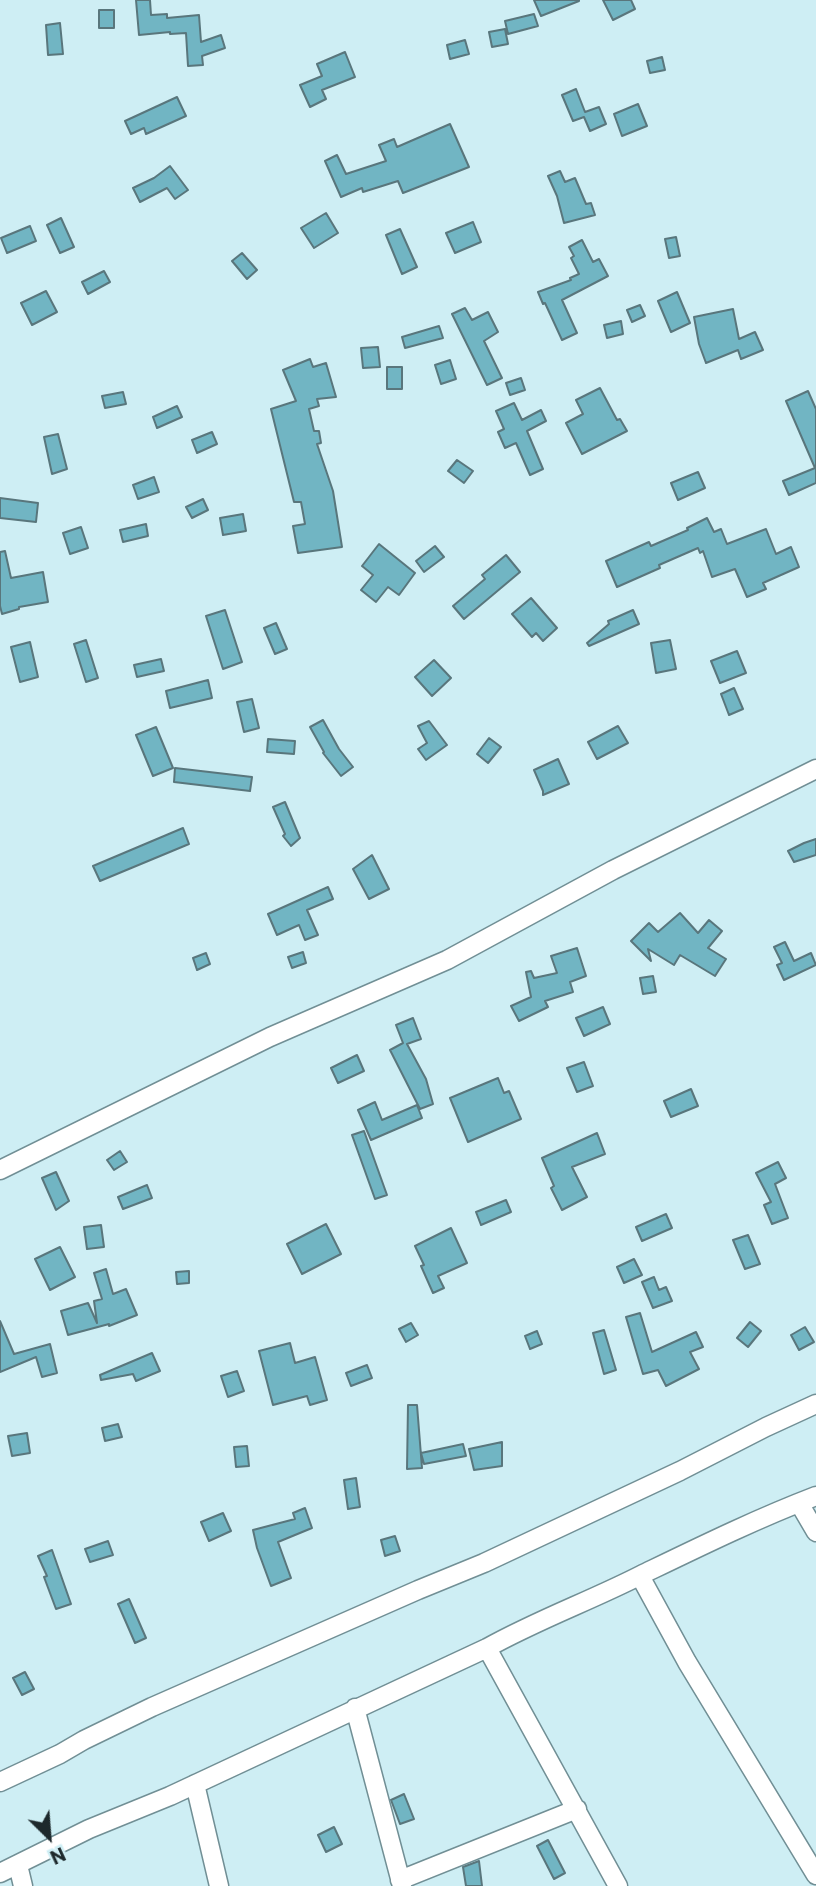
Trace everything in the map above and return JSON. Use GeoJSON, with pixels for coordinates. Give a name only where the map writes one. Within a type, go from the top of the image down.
{"type":"FeatureCollection","features":[{"type":"Feature","properties":{"kind":"street"},"geometry":{"type":"LineString","coordinates":[[0,1170],[270,1037],[447,960],[613,870],[816,769]]}},
{"type":"Feature","properties":{"kind":"street"},"geometry":{"type":"LineString","coordinates":[[0,1782],[164,1702],[484,1563],[816,1404]]}},
{"type":"Feature","properties":{"kind":"street"},"geometry":{"type":"LineString","coordinates":[[0,1873],[89,1829],[195,1784],[487,1648],[727,1533],[816,1496]]}},
{"type":"Feature","properties":{"kind":"street"},"geometry":{"type":"LineString","coordinates":[[799,1503],[816,1532]]}},
{"type":"Feature","properties":{"kind":"street"},"geometry":{"type":"LineString","coordinates":[[640,1576],[687,1662],[816,1875]]}},
{"type":"Feature","properties":{"kind":"street"},"geometry":{"type":"LineString","coordinates":[[487,1648],[618,1886]]}},
{"type":"Feature","properties":{"kind":"street"},"geometry":{"type":"LineString","coordinates":[[355,1709],[401,1883],[577,1809]]}},
{"type":"Feature","properties":{"kind":"street"},"geometry":{"type":"LineString","coordinates":[[195,1784],[219,1886]]}},
{"type":"Feature","properties":{"kind":"street"},"geometry":{"type":"LineString","coordinates":[[18,1865],[23,1886]]}},
{"type":"Feature","properties":{"kind":"building"},"geometry":{"type":"Polygon","coordinates":[[[136,0],[150,0],[151,15],[167,14],[167,18],[199,15],[201,42],[221,35],[225,48],[202,56],[203,65],[188,66],[186,33],[139,35],[136,0]]]}},
{"type":"Feature","properties":{"kind":"building"},"geometry":{"type":"Polygon","coordinates":[[[534,0],[579,0],[579,1],[541,16],[534,0]]]}},
{"type":"Feature","properties":{"kind":"building"},"geometry":{"type":"Polygon","coordinates":[[[603,0],[631,0],[635,9],[613,20],[603,0]]]}},
{"type":"Feature","properties":{"kind":"building"},"geometry":{"type":"Polygon","coordinates":[[[99,10],[114,10],[114,28],[99,28],[99,10]]]}},
{"type":"Feature","properties":{"kind":"building"},"geometry":{"type":"Polygon","coordinates":[[[534,14],[538,26],[508,34],[505,21],[534,14]]]}},
{"type":"Feature","properties":{"kind":"building"},"geometry":{"type":"Polygon","coordinates":[[[60,23],[63,54],[48,55],[46,25],[60,23]]]}},
{"type":"Feature","properties":{"kind":"building"},"geometry":{"type":"Polygon","coordinates":[[[505,29],[508,44],[492,47],[489,32],[505,29]]]}},
{"type":"Feature","properties":{"kind":"building"},"geometry":{"type":"Polygon","coordinates":[[[465,40],[469,54],[450,59],[447,45],[465,40]]]}},
{"type":"Feature","properties":{"kind":"building"},"geometry":{"type":"Polygon","coordinates":[[[345,52],[355,77],[322,90],[326,99],[310,107],[300,85],[322,76],[317,64],[345,52]]]}},
{"type":"Feature","properties":{"kind":"building"},"geometry":{"type":"Polygon","coordinates":[[[662,57],[665,70],[650,73],[647,61],[662,57]]]}},
{"type":"Feature","properties":{"kind":"building"},"geometry":{"type":"Polygon","coordinates":[[[576,89],[585,112],[599,107],[606,124],[590,131],[584,117],[573,121],[562,95],[576,89]]]}},
{"type":"Feature","properties":{"kind":"building"},"geometry":{"type":"Polygon","coordinates":[[[177,97],[186,116],[146,134],[144,128],[131,134],[125,121],[177,97]]]}},
{"type":"Feature","properties":{"kind":"building"},"geometry":{"type":"Polygon","coordinates":[[[638,104],[647,126],[622,136],[614,114],[638,104]]]}},
{"type":"Feature","properties":{"kind":"building"},"geometry":{"type":"Polygon","coordinates":[[[450,124],[469,167],[403,193],[398,181],[363,192],[362,188],[341,197],[325,161],[337,155],[346,174],[386,161],[379,145],[394,139],[397,147],[450,124]]]}},
{"type":"Feature","properties":{"kind":"building"},"geometry":{"type":"Polygon","coordinates":[[[170,166],[188,190],[175,199],[167,188],[140,202],[133,188],[154,178],[170,166]]]}},
{"type":"Feature","properties":{"kind":"building"},"geometry":{"type":"Polygon","coordinates":[[[560,171],[565,182],[575,178],[586,204],[591,203],[595,215],[564,223],[548,176],[560,171]]]}},
{"type":"Feature","properties":{"kind":"building"},"geometry":{"type":"Polygon","coordinates":[[[326,213],[338,233],[314,248],[301,228],[326,213]]]}},
{"type":"Feature","properties":{"kind":"building"},"geometry":{"type":"Polygon","coordinates":[[[61,218],[74,247],[60,253],[47,225],[61,218]]]}},
{"type":"Feature","properties":{"kind":"building"},"geometry":{"type":"Polygon","coordinates":[[[473,222],[481,242],[455,253],[446,233],[473,222]]]}},
{"type":"Feature","properties":{"kind":"building"},"geometry":{"type":"Polygon","coordinates":[[[30,226],[36,241],[7,253],[1,238],[30,226]]]}},
{"type":"Feature","properties":{"kind":"building"},"geometry":{"type":"Polygon","coordinates":[[[400,229],[417,267],[402,274],[386,235],[400,229]]]}},
{"type":"Feature","properties":{"kind":"building"},"geometry":{"type":"Polygon","coordinates":[[[676,237],[680,256],[669,258],[665,239],[676,237]]]}},
{"type":"Feature","properties":{"kind":"building"},"geometry":{"type":"Polygon","coordinates":[[[582,240],[593,262],[599,259],[608,276],[562,300],[577,333],[562,340],[538,292],[571,280],[570,278],[579,274],[569,247],[582,240]]]}},
{"type":"Feature","properties":{"kind":"building"},"geometry":{"type":"Polygon","coordinates":[[[242,253],[257,270],[247,279],[232,261],[242,253]]]}},
{"type":"Feature","properties":{"kind":"building"},"geometry":{"type":"Polygon","coordinates":[[[104,271],[110,282],[88,294],[82,282],[104,271]]]}},
{"type":"Feature","properties":{"kind":"building"},"geometry":{"type":"Polygon","coordinates":[[[46,291],[57,312],[32,325],[21,303],[46,291]]]}},
{"type":"Feature","properties":{"kind":"building"},"geometry":{"type":"Polygon","coordinates":[[[677,292],[690,323],[671,332],[658,301],[677,292]]]}},
{"type":"Feature","properties":{"kind":"building"},"geometry":{"type":"Polygon","coordinates":[[[640,305],[645,316],[632,322],[627,310],[640,305]]]}},
{"type":"Feature","properties":{"kind":"building"},"geometry":{"type":"Polygon","coordinates":[[[465,308],[472,320],[488,312],[498,332],[484,341],[502,378],[487,385],[452,314],[465,308]]]}},
{"type":"Feature","properties":{"kind":"building"},"geometry":{"type":"Polygon","coordinates":[[[733,309],[739,339],[755,332],[763,350],[741,359],[738,350],[706,363],[694,317],[733,309]]]}},
{"type":"Feature","properties":{"kind":"building"},"geometry":{"type":"Polygon","coordinates":[[[621,321],[623,334],[607,338],[604,325],[621,321]]]}},
{"type":"Feature","properties":{"kind":"building"},"geometry":{"type":"Polygon","coordinates":[[[439,326],[443,338],[405,348],[402,337],[439,326]]]}},
{"type":"Feature","properties":{"kind":"building"},"geometry":{"type":"Polygon","coordinates":[[[378,347],[380,367],[363,368],[361,348],[378,347]]]}},
{"type":"Feature","properties":{"kind":"building"},"geometry":{"type":"Polygon","coordinates":[[[310,359],[313,367],[326,363],[336,397],[317,399],[319,406],[309,409],[314,431],[319,431],[321,443],[317,444],[333,491],[342,547],[298,553],[293,526],[305,524],[301,502],[294,502],[271,409],[296,401],[283,370],[310,359]]]}},
{"type":"Feature","properties":{"kind":"building"},"geometry":{"type":"Polygon","coordinates":[[[450,360],[456,379],[441,384],[435,365],[450,360]]]}},
{"type":"Feature","properties":{"kind":"building"},"geometry":{"type":"Polygon","coordinates":[[[387,367],[402,367],[402,389],[387,389],[387,367]]]}},
{"type":"Feature","properties":{"kind":"building"},"geometry":{"type":"Polygon","coordinates":[[[521,378],[525,390],[510,395],[506,383],[521,378]]]}},
{"type":"Feature","properties":{"kind":"building"},"geometry":{"type":"Polygon","coordinates":[[[600,388],[617,420],[620,419],[627,431],[582,454],[566,423],[583,414],[576,400],[600,388]]]}},
{"type":"Feature","properties":{"kind":"building"},"geometry":{"type":"Polygon","coordinates":[[[808,391],[816,409],[816,483],[789,495],[783,481],[815,468],[786,401],[808,391]]]}},
{"type":"Feature","properties":{"kind":"building"},"geometry":{"type":"Polygon","coordinates":[[[123,392],[126,404],[105,408],[102,396],[123,392]]]}},
{"type":"Feature","properties":{"kind":"building"},"geometry":{"type":"Polygon","coordinates":[[[514,403],[522,420],[541,410],[546,421],[527,431],[543,469],[530,475],[516,443],[505,448],[498,432],[504,429],[496,411],[514,403]]]}},
{"type":"Feature","properties":{"kind":"building"},"geometry":{"type":"Polygon","coordinates":[[[177,406],[182,417],[157,428],[153,417],[177,406]]]}},
{"type":"Feature","properties":{"kind":"building"},"geometry":{"type":"Polygon","coordinates":[[[212,432],[217,444],[197,453],[192,440],[212,432]]]}},
{"type":"Feature","properties":{"kind":"building"},"geometry":{"type":"Polygon","coordinates":[[[58,434],[67,469],[52,474],[44,437],[58,434]]]}},
{"type":"Feature","properties":{"kind":"building"},"geometry":{"type":"Polygon","coordinates":[[[457,460],[473,471],[464,483],[448,471],[457,460]]]}},
{"type":"Feature","properties":{"kind":"building"},"geometry":{"type":"Polygon","coordinates":[[[698,472],[705,488],[678,500],[671,483],[698,472]]]}},
{"type":"Feature","properties":{"kind":"building"},"geometry":{"type":"Polygon","coordinates":[[[154,477],[159,492],[138,499],[133,485],[154,477]]]}},
{"type":"Feature","properties":{"kind":"building"},"geometry":{"type":"Polygon","coordinates":[[[0,498],[38,503],[36,522],[0,518],[0,498]]]}},
{"type":"Feature","properties":{"kind":"building"},"geometry":{"type":"Polygon","coordinates":[[[203,499],[208,510],[192,518],[186,507],[203,499]]]}},
{"type":"Feature","properties":{"kind":"building"},"geometry":{"type":"Polygon","coordinates":[[[243,514],[246,531],[223,535],[220,518],[243,514]]]}},
{"type":"Feature","properties":{"kind":"building"},"geometry":{"type":"Polygon","coordinates":[[[707,518],[714,532],[721,529],[727,544],[766,529],[776,554],[791,547],[799,567],[763,583],[766,589],[747,597],[735,569],[712,577],[703,551],[700,553],[698,548],[617,587],[606,561],[649,542],[651,546],[688,530],[687,528],[707,518]]]}},
{"type":"Feature","properties":{"kind":"building"},"geometry":{"type":"Polygon","coordinates":[[[146,524],[148,536],[123,542],[120,530],[146,524]]]}},
{"type":"Feature","properties":{"kind":"building"},"geometry":{"type":"Polygon","coordinates":[[[81,527],[88,548],[70,554],[63,533],[81,527]]]}},
{"type":"Feature","properties":{"kind":"building"},"geometry":{"type":"Polygon","coordinates":[[[379,544],[415,573],[399,595],[388,587],[376,602],[361,590],[373,575],[362,566],[379,544]]]}},
{"type":"Feature","properties":{"kind":"building"},"geometry":{"type":"Polygon","coordinates":[[[435,546],[444,557],[424,572],[416,561],[435,546]]]}},
{"type":"Feature","properties":{"kind":"building"},"geometry":{"type":"Polygon","coordinates":[[[5,551],[11,578],[43,572],[48,602],[19,607],[2,614],[0,552],[5,551]]]}},
{"type":"Feature","properties":{"kind":"building"},"geometry":{"type":"Polygon","coordinates":[[[506,555],[520,572],[464,619],[453,606],[485,579],[482,575],[506,555]]]}},
{"type":"Feature","properties":{"kind":"building"},"geometry":{"type":"Polygon","coordinates":[[[531,598],[557,628],[543,641],[536,633],[532,637],[512,614],[531,598]]]}},
{"type":"Feature","properties":{"kind":"building"},"geometry":{"type":"Polygon","coordinates":[[[225,610],[242,662],[223,669],[206,616],[225,610]]]}},
{"type":"Feature","properties":{"kind":"building"},"geometry":{"type":"Polygon","coordinates":[[[633,610],[639,624],[589,646],[587,643],[609,624],[608,621],[633,610]]]}},
{"type":"Feature","properties":{"kind":"building"},"geometry":{"type":"Polygon","coordinates":[[[276,623],[287,649],[275,654],[264,628],[276,623]]]}},
{"type":"Feature","properties":{"kind":"building"},"geometry":{"type":"Polygon","coordinates":[[[86,640],[98,678],[86,682],[74,644],[86,640]]]}},
{"type":"Feature","properties":{"kind":"building"},"geometry":{"type":"Polygon","coordinates":[[[670,640],[676,669],[656,673],[651,643],[670,640]]]}},
{"type":"Feature","properties":{"kind":"building"},"geometry":{"type":"Polygon","coordinates":[[[30,642],[38,677],[20,682],[11,647],[30,642]]]}},
{"type":"Feature","properties":{"kind":"building"},"geometry":{"type":"Polygon","coordinates":[[[737,651],[746,673],[720,683],[711,661],[737,651]]]}},
{"type":"Feature","properties":{"kind":"building"},"geometry":{"type":"Polygon","coordinates":[[[161,659],[164,671],[137,677],[134,665],[161,659]]]}},
{"type":"Feature","properties":{"kind":"building"},"geometry":{"type":"Polygon","coordinates":[[[434,660],[451,678],[432,696],[415,677],[434,660]]]}},
{"type":"Feature","properties":{"kind":"building"},"geometry":{"type":"Polygon","coordinates":[[[208,680],[212,698],[170,708],[166,691],[208,680]]]}},
{"type":"Feature","properties":{"kind":"building"},"geometry":{"type":"Polygon","coordinates":[[[734,688],[743,709],[729,715],[721,694],[734,688]]]}},
{"type":"Feature","properties":{"kind":"building"},"geometry":{"type":"Polygon","coordinates":[[[252,699],[259,728],[244,732],[237,702],[252,699]]]}},
{"type":"Feature","properties":{"kind":"building"},"geometry":{"type":"Polygon","coordinates":[[[323,720],[339,749],[353,767],[341,776],[323,753],[310,727],[323,720]]]}},
{"type":"Feature","properties":{"kind":"building"},"geometry":{"type":"Polygon","coordinates":[[[429,721],[447,745],[426,760],[418,749],[427,743],[418,726],[429,721]]]}},
{"type":"Feature","properties":{"kind":"building"},"geometry":{"type":"Polygon","coordinates":[[[618,726],[628,743],[597,759],[588,742],[618,726]]]}},
{"type":"Feature","properties":{"kind":"building"},"geometry":{"type":"Polygon","coordinates":[[[156,727],[173,768],[153,776],[136,735],[156,727]]]}},
{"type":"Feature","properties":{"kind":"building"},"geometry":{"type":"Polygon","coordinates":[[[489,738],[501,747],[488,763],[477,754],[489,738]]]}},
{"type":"Feature","properties":{"kind":"building"},"geometry":{"type":"Polygon","coordinates":[[[268,739],[295,741],[294,754],[267,752],[268,739]]]}},
{"type":"Feature","properties":{"kind":"building"},"geometry":{"type":"Polygon","coordinates":[[[558,759],[569,784],[543,795],[534,770],[558,759]]]}},
{"type":"Feature","properties":{"kind":"building"},"geometry":{"type":"Polygon","coordinates":[[[175,768],[252,777],[250,791],[174,782],[175,768]]]}},
{"type":"Feature","properties":{"kind":"building"},"geometry":{"type":"Polygon","coordinates":[[[285,802],[300,838],[291,846],[283,836],[285,834],[273,807],[285,802]]]}},
{"type":"Feature","properties":{"kind":"building"},"geometry":{"type":"Polygon","coordinates":[[[183,828],[189,844],[100,881],[93,866],[183,828]]]}},
{"type":"Feature","properties":{"kind":"building"},"geometry":{"type":"Polygon","coordinates":[[[816,839],[816,855],[794,862],[788,851],[816,839]]]}},
{"type":"Feature","properties":{"kind":"building"},"geometry":{"type":"Polygon","coordinates":[[[372,855],[389,889],[369,899],[353,869],[372,855]]]}},
{"type":"Feature","properties":{"kind":"building"},"geometry":{"type":"Polygon","coordinates":[[[328,887],[333,899],[307,910],[318,935],[305,940],[299,925],[277,935],[268,914],[328,887]]]}},
{"type":"Feature","properties":{"kind":"building"},"geometry":{"type":"Polygon","coordinates":[[[680,913],[698,933],[709,920],[722,931],[708,948],[726,959],[715,976],[680,955],[674,965],[648,949],[651,961],[631,941],[649,923],[658,932],[680,913]]]}},
{"type":"Feature","properties":{"kind":"building"},"geometry":{"type":"Polygon","coordinates":[[[785,942],[794,961],[811,953],[816,965],[784,980],[777,965],[782,963],[774,947],[785,942]]]}},
{"type":"Feature","properties":{"kind":"building"},"geometry":{"type":"Polygon","coordinates":[[[577,948],[586,976],[570,982],[573,992],[545,1001],[548,1007],[519,1021],[511,1006],[531,997],[526,972],[531,971],[534,978],[557,973],[551,956],[577,948]]]}},
{"type":"Feature","properties":{"kind":"building"},"geometry":{"type":"Polygon","coordinates":[[[303,952],[306,963],[292,968],[288,957],[303,952]]]}},
{"type":"Feature","properties":{"kind":"building"},"geometry":{"type":"Polygon","coordinates":[[[206,953],[210,964],[197,970],[193,958],[206,953]]]}},
{"type":"Feature","properties":{"kind":"building"},"geometry":{"type":"Polygon","coordinates":[[[653,976],[656,992],[643,994],[640,978],[653,976]]]}},
{"type":"Feature","properties":{"kind":"building"},"geometry":{"type":"Polygon","coordinates":[[[603,1007],[610,1024],[584,1036],[576,1018],[603,1007]]]}},
{"type":"Feature","properties":{"kind":"building"},"geometry":{"type":"Polygon","coordinates":[[[413,1018],[421,1039],[407,1044],[426,1079],[433,1104],[420,1109],[390,1050],[403,1043],[396,1025],[413,1018]]]}},
{"type":"Feature","properties":{"kind":"building"},"geometry":{"type":"Polygon","coordinates":[[[357,1055],[364,1071],[338,1083],[331,1068],[357,1055]]]}},
{"type":"Feature","properties":{"kind":"building"},"geometry":{"type":"Polygon","coordinates":[[[584,1062],[593,1086],[577,1092],[567,1068],[584,1062]]]}},
{"type":"Feature","properties":{"kind":"building"},"geometry":{"type":"Polygon","coordinates":[[[498,1078],[504,1093],[509,1091],[521,1119],[468,1142],[450,1098],[498,1078]]]}},
{"type":"Feature","properties":{"kind":"building"},"geometry":{"type":"Polygon","coordinates":[[[691,1089],[698,1106],[671,1117],[664,1101],[691,1089]]]}},
{"type":"Feature","properties":{"kind":"building"},"geometry":{"type":"Polygon","coordinates":[[[375,1102],[382,1120],[417,1105],[422,1118],[371,1140],[358,1110],[375,1102]]]}},
{"type":"Feature","properties":{"kind":"building"},"geometry":{"type":"Polygon","coordinates":[[[364,1131],[387,1195],[375,1199],[352,1135],[364,1131]]]}},
{"type":"Feature","properties":{"kind":"building"},"geometry":{"type":"Polygon","coordinates":[[[597,1133],[605,1154],[572,1167],[587,1197],[562,1210],[551,1188],[554,1186],[542,1158],[597,1133]]]}},
{"type":"Feature","properties":{"kind":"building"},"geometry":{"type":"Polygon","coordinates":[[[120,1151],[127,1162],[114,1170],[107,1160],[120,1151]]]}},
{"type":"Feature","properties":{"kind":"building"},"geometry":{"type":"Polygon","coordinates":[[[778,1162],[786,1178],[775,1184],[788,1218],[772,1224],[764,1205],[771,1202],[756,1173],[778,1162]]]}},
{"type":"Feature","properties":{"kind":"building"},"geometry":{"type":"Polygon","coordinates":[[[56,1172],[69,1201],[56,1210],[42,1178],[56,1172]]]}},
{"type":"Feature","properties":{"kind":"building"},"geometry":{"type":"Polygon","coordinates":[[[147,1185],[152,1198],[123,1209],[118,1197],[147,1185]]]}},
{"type":"Feature","properties":{"kind":"building"},"geometry":{"type":"Polygon","coordinates":[[[506,1200],[511,1212],[481,1225],[476,1212],[506,1200]]]}},
{"type":"Feature","properties":{"kind":"building"},"geometry":{"type":"Polygon","coordinates":[[[666,1214],[672,1228],[642,1241],[636,1227],[666,1214]]]}},
{"type":"Feature","properties":{"kind":"building"},"geometry":{"type":"Polygon","coordinates":[[[326,1224],[341,1254],[302,1274],[287,1244],[326,1224]]]}},
{"type":"Feature","properties":{"kind":"building"},"geometry":{"type":"Polygon","coordinates":[[[101,1225],[104,1247],[87,1249],[84,1227],[101,1225]]]}},
{"type":"Feature","properties":{"kind":"building"},"geometry":{"type":"Polygon","coordinates":[[[451,1228],[467,1263],[438,1276],[444,1288],[433,1293],[415,1246],[451,1228]]]}},
{"type":"Feature","properties":{"kind":"building"},"geometry":{"type":"Polygon","coordinates":[[[748,1235],[760,1264],[745,1269],[733,1240],[748,1235]]]}},
{"type":"Feature","properties":{"kind":"building"},"geometry":{"type":"Polygon","coordinates":[[[60,1247],[75,1277],[50,1290],[35,1259],[60,1247]]]}},
{"type":"Feature","properties":{"kind":"building"},"geometry":{"type":"Polygon","coordinates":[[[634,1259],[642,1275],[624,1283],[617,1267],[634,1259]]]}},
{"type":"Feature","properties":{"kind":"building"},"geometry":{"type":"Polygon","coordinates":[[[106,1269],[113,1294],[126,1289],[137,1315],[109,1326],[68,1335],[61,1311],[88,1303],[97,1323],[94,1301],[102,1299],[94,1273],[106,1269]]]}},
{"type":"Feature","properties":{"kind":"building"},"geometry":{"type":"Polygon","coordinates":[[[189,1271],[189,1283],[177,1284],[176,1272],[189,1271]]]}},
{"type":"Feature","properties":{"kind":"building"},"geometry":{"type":"Polygon","coordinates":[[[654,1277],[659,1290],[666,1287],[672,1301],[653,1308],[642,1282],[654,1277]]]}},
{"type":"Feature","properties":{"kind":"building"},"geometry":{"type":"Polygon","coordinates":[[[640,1313],[652,1352],[696,1332],[703,1347],[690,1352],[699,1369],[666,1386],[658,1370],[643,1374],[626,1317],[640,1313]]]}},
{"type":"Feature","properties":{"kind":"building"},"geometry":{"type":"Polygon","coordinates":[[[0,1321],[14,1354],[50,1344],[57,1373],[42,1377],[36,1357],[0,1372],[0,1321]]]}},
{"type":"Feature","properties":{"kind":"building"},"geometry":{"type":"Polygon","coordinates":[[[750,1322],[761,1331],[748,1347],[737,1338],[750,1322]]]}},
{"type":"Feature","properties":{"kind":"building"},"geometry":{"type":"Polygon","coordinates":[[[411,1323],[418,1335],[406,1342],[399,1329],[411,1323]]]}},
{"type":"Feature","properties":{"kind":"building"},"geometry":{"type":"Polygon","coordinates":[[[805,1327],[814,1342],[799,1350],[791,1335],[805,1327]]]}},
{"type":"Feature","properties":{"kind":"building"},"geometry":{"type":"Polygon","coordinates":[[[604,1330],[616,1370],[604,1374],[593,1333],[604,1330]]]}},
{"type":"Feature","properties":{"kind":"building"},"geometry":{"type":"Polygon","coordinates":[[[537,1331],[542,1344],[530,1349],[525,1336],[537,1331]]]}},
{"type":"Feature","properties":{"kind":"building"},"geometry":{"type":"Polygon","coordinates":[[[290,1343],[295,1363],[315,1357],[327,1400],[310,1405],[307,1396],[273,1405],[259,1351],[290,1343]]]}},
{"type":"Feature","properties":{"kind":"building"},"geometry":{"type":"Polygon","coordinates":[[[152,1353],[160,1371],[136,1381],[133,1374],[101,1380],[100,1375],[152,1353]]]}},
{"type":"Feature","properties":{"kind":"building"},"geometry":{"type":"Polygon","coordinates":[[[367,1365],[372,1378],[351,1386],[346,1373],[367,1365]]]}},
{"type":"Feature","properties":{"kind":"building"},"geometry":{"type":"Polygon","coordinates":[[[237,1371],[244,1391],[228,1397],[221,1376],[237,1371]]]}},
{"type":"Feature","properties":{"kind":"building"},"geometry":{"type":"Polygon","coordinates":[[[408,1405],[417,1405],[422,1468],[407,1469],[408,1405]]]}},
{"type":"Feature","properties":{"kind":"building"},"geometry":{"type":"Polygon","coordinates":[[[118,1424],[122,1437],[105,1441],[102,1428],[118,1424]]]}},
{"type":"Feature","properties":{"kind":"building"},"geometry":{"type":"Polygon","coordinates":[[[27,1433],[30,1453],[12,1456],[8,1436],[27,1433]]]}},
{"type":"Feature","properties":{"kind":"building"},"geometry":{"type":"Polygon","coordinates":[[[502,1442],[502,1466],[474,1470],[469,1449],[502,1442]]]}},
{"type":"Feature","properties":{"kind":"building"},"geometry":{"type":"Polygon","coordinates":[[[463,1444],[466,1456],[424,1464],[421,1453],[463,1444]]]}},
{"type":"Feature","properties":{"kind":"building"},"geometry":{"type":"Polygon","coordinates":[[[247,1446],[249,1466],[236,1467],[234,1447],[247,1446]]]}},
{"type":"Feature","properties":{"kind":"building"},"geometry":{"type":"Polygon","coordinates":[[[356,1478],[360,1507],[348,1509],[344,1480],[356,1478]]]}},
{"type":"Feature","properties":{"kind":"building"},"geometry":{"type":"Polygon","coordinates":[[[305,1508],[312,1528],[278,1542],[291,1578],[271,1586],[253,1530],[295,1519],[293,1513],[305,1508]]]}},
{"type":"Feature","properties":{"kind":"building"},"geometry":{"type":"Polygon","coordinates":[[[223,1513],[231,1531],[209,1541],[201,1522],[223,1513]]]}},
{"type":"Feature","properties":{"kind":"building"},"geometry":{"type":"Polygon","coordinates":[[[395,1536],[400,1551],[385,1556],[381,1540],[395,1536]]]}},
{"type":"Feature","properties":{"kind":"building"},"geometry":{"type":"Polygon","coordinates":[[[108,1541],[113,1555],[90,1562],[85,1549],[108,1541]]]}},
{"type":"Feature","properties":{"kind":"building"},"geometry":{"type":"Polygon","coordinates":[[[52,1550],[71,1604],[56,1609],[38,1556],[52,1550]]]}},
{"type":"Feature","properties":{"kind":"building"},"geometry":{"type":"Polygon","coordinates":[[[129,1599],[146,1638],[135,1643],[118,1604],[129,1599]]]}},
{"type":"Feature","properties":{"kind":"building"},"geometry":{"type":"Polygon","coordinates":[[[25,1672],[34,1689],[22,1695],[13,1678],[25,1672]]]}},
{"type":"Feature","properties":{"kind":"building"},"geometry":{"type":"Polygon","coordinates":[[[404,1794],[414,1819],[400,1824],[391,1800],[404,1794]]]}},
{"type":"Feature","properties":{"kind":"building"},"geometry":{"type":"Polygon","coordinates":[[[334,1827],[342,1844],[326,1852],[318,1835],[334,1827]]]}},
{"type":"Feature","properties":{"kind":"building"},"geometry":{"type":"Polygon","coordinates":[[[548,1840],[565,1873],[554,1879],[537,1846],[548,1840]]]}},
{"type":"Feature","properties":{"kind":"building"},"geometry":{"type":"Polygon","coordinates":[[[479,1861],[482,1886],[466,1886],[463,1867],[479,1861]]]}}]}
